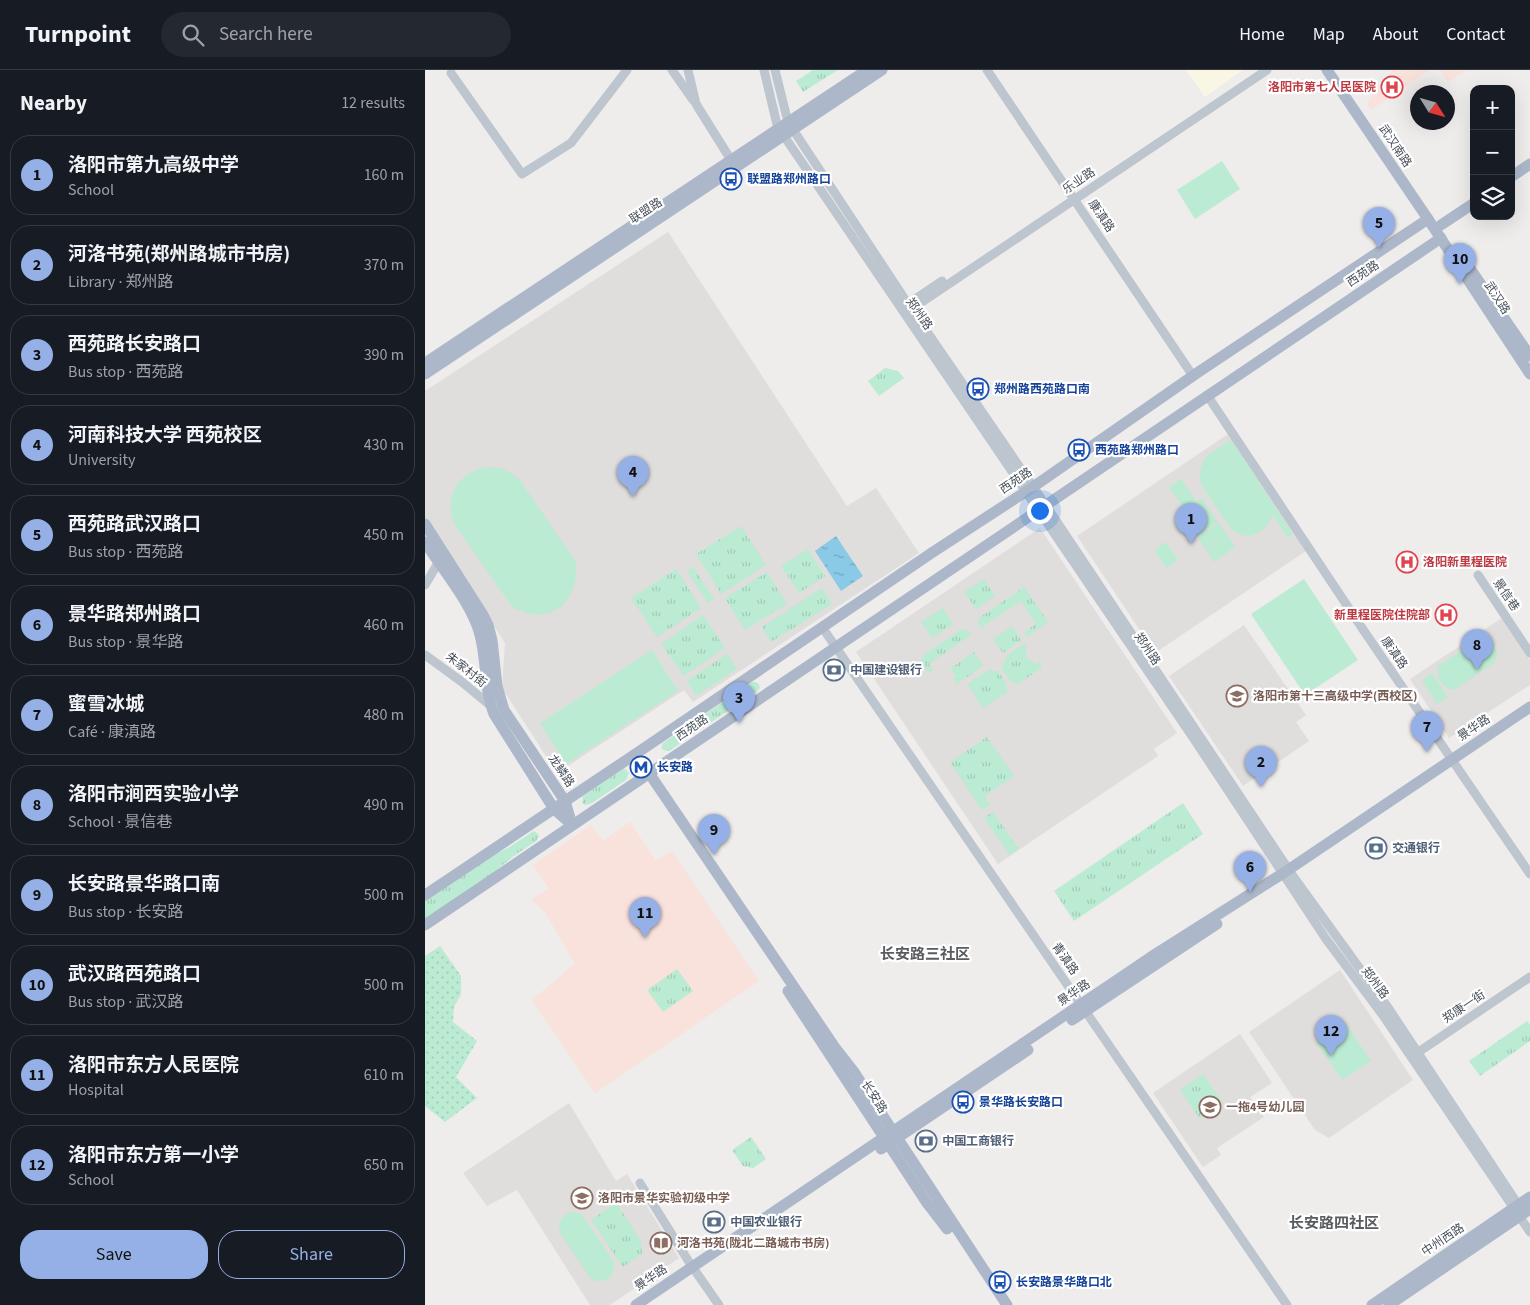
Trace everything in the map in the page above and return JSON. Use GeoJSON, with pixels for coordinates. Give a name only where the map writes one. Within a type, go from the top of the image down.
{"type":"FeatureCollection","features":[{"type":"Feature","properties":{"kind":"main road","name":"联盟路"},"geometry":{"type":"LineString","coordinates":[[425,374],[786,129],[867,70]]}},
{"type":"Feature","properties":{"kind":"main road","name":"联盟路"},"geometry":{"type":"LineString","coordinates":[[425,363],[731,160],[786,129],[882,70]]}},
{"type":"Feature","properties":{"kind":"main road","name":"武汉南路"},"geometry":{"type":"LineString","coordinates":[[1327,70],[1441,238]]}},
{"type":"Feature","properties":{"kind":"main road","name":"武汉南路"},"geometry":{"type":"LineString","coordinates":[[1334,70],[1441,225]]}},
{"type":"Feature","properties":{"kind":"main road"},"geometry":{"type":"LineString","coordinates":[[1514,175],[1530,164]]}},
{"type":"Feature","properties":{"kind":"main road"},"geometry":{"type":"LineString","coordinates":[[1441,225],[1470,206]]}},
{"type":"Feature","properties":{"kind":"main road"},"geometry":{"type":"LineString","coordinates":[[1428,219],[1441,225]]}},
{"type":"Feature","properties":{"kind":"main road","name":"西苑路"},"geometry":{"type":"LineString","coordinates":[[425,895],[1029,490],[1195,374],[1428,219]]}},
{"type":"Feature","properties":{"kind":"main road"},"geometry":{"type":"LineString","coordinates":[[1441,225],[1441,238]]}},
{"type":"Feature","properties":{"kind":"main road","name":"武汉路"},"geometry":{"type":"LineString","coordinates":[[1441,225],[1530,356]]}},
{"type":"Feature","properties":{"kind":"main road","name":"西苑路"},"geometry":{"type":"LineString","coordinates":[[425,925],[1441,238]]}},
{"type":"Feature","properties":{"kind":"main road","name":"武汉路"},"geometry":{"type":"LineString","coordinates":[[1441,238],[1530,374]]}},
{"type":"Feature","properties":{"kind":"main road","name":"龙鳞路"},"geometry":{"type":"LineString","coordinates":[[425,524],[479,606],[488,625],[495,659],[497,686],[504,710],[565,801],[572,825]]}},
{"type":"Feature","properties":{"kind":"main road","name":"龙鳞路"},"geometry":{"type":"LineString","coordinates":[[425,542],[471,611],[480,632],[491,706],[494,714],[554,809],[572,825]]}},
{"type":"Feature","properties":{"kind":"main road","name":"景华路"},"geometry":{"type":"LineString","coordinates":[[647,1305],[695,1270],[1084,1008],[1455,761],[1530,707]]}},
{"type":"Feature","properties":{"kind":"main road","name":"景华路"},"geometry":{"type":"LineString","coordinates":[[1455,761],[1530,714]]}},
{"type":"Feature","properties":{"kind":"main road","name":"长安路"},"geometry":{"type":"LineString","coordinates":[[635,755],[739,917],[1007,1305]]}},
{"type":"Feature","properties":{"kind":"main road","name":"长安路"},"geometry":{"type":"LineString","coordinates":[[891,1138],[927,1203],[942,1220],[998,1305]]}},
{"type":"Feature","properties":{"kind":"main road","name":"中州西路"},"geometry":{"type":"LineString","coordinates":[[1389,1305],[1522,1213],[1530,1197]]}},
{"type":"Feature","properties":{"kind":"main road","name":"中州西路"},"geometry":{"type":"LineString","coordinates":[[1372,1305],[1522,1213]]}},
{"type":"Feature","properties":{"kind":"main road","name":"景华路"},"geometry":{"type":"LineString","coordinates":[[636,1305],[695,1270]]}},
{"type":"Feature","properties":{"kind":"street"},"geometry":{"type":"LineString","coordinates":[[451,73],[522,174],[571,142],[627,70]]}},
{"type":"Feature","properties":{"kind":"street"},"geometry":{"type":"LineString","coordinates":[[672,70],[731,160]]}},
{"type":"Feature","properties":{"kind":"street"},"geometry":{"type":"LineString","coordinates":[[688,70],[696,104]]}},
{"type":"Feature","properties":{"kind":"street","name":"郑州路"},"geometry":{"type":"LineString","coordinates":[[764,70],[786,129],[1287,874],[1326,939],[1415,1055],[1522,1213],[1530,1232]]}},
{"type":"Feature","properties":{"kind":"street","name":"郑州路"},"geometry":{"type":"LineString","coordinates":[[775,70],[786,129]]}},
{"type":"Feature","properties":{"kind":"street","name":"康滇路"},"geometry":{"type":"LineString","coordinates":[[987,70],[1075,195]]}},
{"type":"Feature","properties":{"kind":"street","name":"康滇路"},"geometry":{"type":"LineString","coordinates":[[993,70],[1195,374]]}},
{"type":"Feature","properties":{"kind":"street","name":"乐业路"},"geometry":{"type":"LineString","coordinates":[[906,309],[1257,70]]}},
{"type":"Feature","properties":{"kind":"street","name":"乐业路"},"geometry":{"type":"LineString","coordinates":[[1075,195],[1267,70]]}},
{"type":"Feature","properties":{"kind":"street","name":"康滇路"},"geometry":{"type":"LineString","coordinates":[[1209,394],[1530,874]]}},
{"type":"Feature","properties":{"kind":"street"},"geometry":{"type":"LineString","coordinates":[[425,585],[439,563]]}},
{"type":"Feature","properties":{"kind":"street","name":"景信巷"},"geometry":{"type":"LineString","coordinates":[[1478,575],[1530,653]]}},
{"type":"Feature","properties":{"kind":"street","name":"青滇路"},"geometry":{"type":"LineString","coordinates":[[822,627],[1287,1305]]}},
{"type":"Feature","properties":{"kind":"street","name":"朱家村街"},"geometry":{"type":"LineString","coordinates":[[425,655],[491,706]]}},
{"type":"Feature","properties":{"kind":"street","name":"康滇路"},"geometry":{"type":"LineString","coordinates":[[1455,761],[1530,867]]}},
{"type":"Feature","properties":{"kind":"street","name":"郑康一街"},"geometry":{"type":"LineString","coordinates":[[1415,1055],[1530,977]]}},
{"type":"Feature","properties":{"kind":"street"},"geometry":{"type":"LineString","coordinates":[[640,1183],[719,1305]]}},
{"type":"Feature","properties":{"kind":"shaded area"},"geometry":{"type":"Polygon","coordinates":[[[1186,70],[1243,70],[1205,97],[1186,70]]]}},
{"type":"Feature","properties":{"kind":"shaded area","name":"洛阳市第七人民医院"},"geometry":{"type":"Polygon","coordinates":[[[1392,70],[1429,70],[1371,110],[1367,103],[1392,70]]]}},
{"type":"Feature","properties":{"kind":"shaded area"},"geometry":{"type":"Polygon","coordinates":[[[1440,70],[1467,70],[1448,82],[1440,70]]]}},
{"type":"Feature","properties":{"kind":"shaded area"},"geometry":{"type":"Polygon","coordinates":[[[668,232],[847,506],[876,488],[919,553],[693,702],[684,690],[557,773],[502,688],[505,643],[425,521],[425,391],[668,232]]]}},
{"type":"Feature","properties":{"kind":"shaded area"},"geometry":{"type":"Polygon","coordinates":[[[1228,434],[1306,551],[1155,653],[1077,536],[1228,434]]]}},
{"type":"Feature","properties":{"kind":"shaded area"},"geometry":{"type":"Polygon","coordinates":[[[1040,528],[1177,733],[1154,749],[1158,756],[998,864],[856,652],[1040,528]]]}},
{"type":"Feature","properties":{"kind":"shaded area"},"geometry":{"type":"Polygon","coordinates":[[[1502,618],[1530,660],[1530,685],[1449,738],[1410,679],[1502,618]]]}},
{"type":"Feature","properties":{"kind":"shaded area","name":"洛阳市第十三高级中学(西校区)"},"geometry":{"type":"Polygon","coordinates":[[[1244,625],[1306,715],[1296,722],[1309,741],[1243,786],[1169,676],[1244,625]]]}},
{"type":"Feature","properties":{"kind":"shaded area"},"geometry":{"type":"Polygon","coordinates":[[[630,822],[656,861],[672,851],[759,981],[595,1093],[532,1000],[575,964],[545,912],[531,900],[549,888],[533,865],[591,825],[603,841],[630,822]]]}},
{"type":"Feature","properties":{"kind":"shaded area"},"geometry":{"type":"Polygon","coordinates":[[[1340,970],[1413,1080],[1329,1138],[1315,1130],[1249,1032],[1340,970]]]}},
{"type":"Feature","properties":{"kind":"shaded area","name":"一拖4号幼儿园"},"geometry":{"type":"Polygon","coordinates":[[[1240,1034],[1272,1083],[1250,1097],[1264,1117],[1217,1148],[1221,1155],[1203,1167],[1153,1093],[1240,1034]]]}},
{"type":"Feature","properties":{"kind":"shaded area","name":"洛阳市景华实验初级中学"},"geometry":{"type":"Polygon","coordinates":[[[569,1103],[616,1181],[627,1174],[679,1258],[610,1305],[590,1305],[517,1190],[487,1206],[463,1173],[569,1103]]]}},
{"type":"Feature","properties":{"kind":"green space"},"geometry":{"type":"Polygon","coordinates":[[[813,70],[838,70],[803,92],[796,81],[813,70]]]}},
{"type":"Feature","properties":{"kind":"green space"},"geometry":{"type":"Polygon","coordinates":[[[1222,161],[1240,189],[1195,219],[1177,190],[1222,161]]]}},
{"type":"Feature","properties":{"kind":"green space"},"geometry":{"type":"Polygon","coordinates":[[[885,368],[898,371],[904,378],[879,396],[868,381],[885,368]]]}},
{"type":"Feature","properties":{"kind":"green space"},"geometry":{"type":"Polygon","coordinates":[[[1231,440],[1293,534],[1287,538],[1273,515],[1266,527],[1255,534],[1249,536],[1237,533],[1226,522],[1202,486],[1200,474],[1204,461],[1210,454],[1231,440]]]}},
{"type":"Feature","properties":{"kind":"green space"},"geometry":{"type":"Polygon","coordinates":[[[485,467],[503,469],[519,479],[576,562],[576,576],[573,589],[567,599],[550,613],[526,613],[512,607],[453,522],[451,503],[452,494],[456,487],[467,475],[485,467]]]}},
{"type":"Feature","properties":{"kind":"green space"},"geometry":{"type":"Polygon","coordinates":[[[1181,479],[1196,501],[1184,508],[1169,487],[1181,479]]]}},
{"type":"Feature","properties":{"kind":"green space"},"geometry":{"type":"Polygon","coordinates":[[[1202,498],[1210,510],[1188,524],[1181,513],[1202,498]]]}},
{"type":"Feature","properties":{"kind":"green space"},"geometry":{"type":"Polygon","coordinates":[[[1211,511],[1218,522],[1197,537],[1189,525],[1211,511]]]}},
{"type":"Feature","properties":{"kind":"green space"},"geometry":{"type":"Polygon","coordinates":[[[1219,523],[1227,535],[1205,549],[1198,538],[1219,523]]]}},
{"type":"Feature","properties":{"kind":"green space"},"geometry":{"type":"Polygon","coordinates":[[[741,526],[766,565],[721,594],[696,554],[741,526]]]}},
{"type":"Feature","properties":{"kind":"green space"},"geometry":{"type":"Polygon","coordinates":[[[1227,535],[1235,547],[1214,562],[1206,550],[1227,535]]]}},
{"type":"Feature","properties":{"kind":"green space"},"geometry":{"type":"Polygon","coordinates":[[[1166,542],[1178,560],[1167,568],[1154,550],[1166,542]]]}},
{"type":"Feature","properties":{"kind":"green space"},"geometry":{"type":"Polygon","coordinates":[[[808,549],[825,576],[799,593],[781,566],[808,549]]]}},
{"type":"Feature","properties":{"kind":"green space"},"geometry":{"type":"Polygon","coordinates":[[[693,567],[714,599],[708,603],[687,571],[693,567]]]}},
{"type":"Feature","properties":{"kind":"green space"},"geometry":{"type":"Polygon","coordinates":[[[676,569],[701,608],[657,637],[631,598],[676,569]]]}},
{"type":"Feature","properties":{"kind":"green space"},"geometry":{"type":"Polygon","coordinates":[[[767,572],[787,604],[745,630],[725,598],[767,572]]]}},
{"type":"Feature","properties":{"kind":"green space"},"geometry":{"type":"Polygon","coordinates":[[[984,579],[995,596],[976,609],[964,592],[984,579]]]}},
{"type":"Feature","properties":{"kind":"green space"},"geometry":{"type":"Polygon","coordinates":[[[1304,579],[1358,660],[1305,695],[1251,614],[1304,579]]]}},
{"type":"Feature","properties":{"kind":"green space"},"geometry":{"type":"Polygon","coordinates":[[[1024,587],[1048,622],[1027,637],[1024,632],[1036,624],[1021,601],[981,628],[978,624],[979,618],[1024,587]]]}},
{"type":"Feature","properties":{"kind":"green space"},"geometry":{"type":"Polygon","coordinates":[[[822,588],[832,604],[771,642],[762,627],[822,588]]]}},
{"type":"Feature","properties":{"kind":"green space"},"geometry":{"type":"Polygon","coordinates":[[[943,608],[953,624],[932,638],[921,622],[943,608]]]}},
{"type":"Feature","properties":{"kind":"green space"},"geometry":{"type":"Polygon","coordinates":[[[703,615],[725,648],[684,676],[661,644],[703,615]]]}},
{"type":"Feature","properties":{"kind":"green space"},"geometry":{"type":"Polygon","coordinates":[[[1012,626],[1021,640],[1003,653],[993,639],[1012,626]]]}},
{"type":"Feature","properties":{"kind":"green space"},"geometry":{"type":"Polygon","coordinates":[[[961,629],[968,631],[971,635],[929,664],[933,670],[929,673],[921,662],[922,656],[961,629]]]}},
{"type":"Feature","properties":{"kind":"green space"},"geometry":{"type":"Polygon","coordinates":[[[1479,638],[1484,638],[1494,645],[1497,653],[1495,662],[1454,690],[1449,689],[1440,681],[1438,666],[1479,638]]]}},
{"type":"Feature","properties":{"kind":"green space"},"geometry":{"type":"Polygon","coordinates":[[[1026,642],[1026,658],[1036,664],[1041,661],[1041,668],[1017,685],[1015,682],[1011,682],[1001,668],[1004,660],[1007,658],[1006,656],[1026,642]]]}},
{"type":"Feature","properties":{"kind":"green space"},"geometry":{"type":"Polygon","coordinates":[[[652,650],[678,691],[566,764],[540,723],[652,650]]]}},
{"type":"Feature","properties":{"kind":"green space"},"geometry":{"type":"Polygon","coordinates":[[[974,652],[983,666],[957,684],[953,679],[956,677],[950,669],[974,652]]]}},
{"type":"Feature","properties":{"kind":"green space"},"geometry":{"type":"Polygon","coordinates":[[[727,654],[737,669],[696,696],[687,681],[727,654]]]}},
{"type":"Feature","properties":{"kind":"green space"},"geometry":{"type":"Polygon","coordinates":[[[990,669],[998,671],[1007,684],[1006,689],[1008,692],[983,708],[967,684],[990,669]]]}},
{"type":"Feature","properties":{"kind":"green space"},"geometry":{"type":"Polygon","coordinates":[[[1432,673],[1448,697],[1437,704],[1422,681],[1432,673]]]}},
{"type":"Feature","properties":{"kind":"green space"},"geometry":{"type":"Polygon","coordinates":[[[752,682],[759,684],[760,688],[757,691],[669,751],[661,748],[663,743],[752,682]]]}},
{"type":"Feature","properties":{"kind":"green space"},"geometry":{"type":"Polygon","coordinates":[[[987,737],[1014,776],[985,796],[990,805],[982,810],[950,762],[987,737]]]}},
{"type":"Feature","properties":{"kind":"green space"},"geometry":{"type":"Polygon","coordinates":[[[623,769],[629,773],[626,780],[592,803],[586,805],[582,803],[583,796],[623,769]]]}},
{"type":"Feature","properties":{"kind":"green space"},"geometry":{"type":"Polygon","coordinates":[[[1183,803],[1203,834],[1074,921],[1054,891],[1183,803]]]}},
{"type":"Feature","properties":{"kind":"green space"},"geometry":{"type":"Polygon","coordinates":[[[993,812],[1019,849],[1010,855],[984,818],[993,812]]]}},
{"type":"Feature","properties":{"kind":"green space"},"geometry":{"type":"Polygon","coordinates":[[[534,831],[539,836],[536,841],[425,920],[425,900],[493,855],[508,848],[534,831]]]}},
{"type":"Feature","properties":{"kind":"green space"},"geometry":{"type":"Polygon","coordinates":[[[440,946],[461,976],[461,994],[454,1007],[453,1022],[477,1041],[456,1077],[477,1098],[445,1122],[425,1106],[425,956],[440,946]]]}},
{"type":"Feature","properties":{"kind":"green space"},"geometry":{"type":"Polygon","coordinates":[[[677,969],[693,991],[663,1012],[647,990],[677,969]]]}},
{"type":"Feature","properties":{"kind":"green space"},"geometry":{"type":"Polygon","coordinates":[[[1527,1021],[1530,1025],[1530,1041],[1480,1076],[1469,1061],[1527,1021]]]}},
{"type":"Feature","properties":{"kind":"green space"},"geometry":{"type":"Polygon","coordinates":[[[1345,1022],[1371,1061],[1342,1080],[1316,1042],[1345,1022]]]}},
{"type":"Feature","properties":{"kind":"green space"},"geometry":{"type":"Polygon","coordinates":[[[1203,1074],[1223,1103],[1200,1119],[1180,1090],[1203,1074]]]}},
{"type":"Feature","properties":{"kind":"green space"},"geometry":{"type":"Polygon","coordinates":[[[751,1137],[766,1159],[753,1168],[743,1166],[732,1150],[751,1137]]]}},
{"type":"Feature","properties":{"kind":"green space"},"geometry":{"type":"Polygon","coordinates":[[[616,1203],[641,1241],[642,1254],[623,1267],[591,1220],[616,1203]]]}},
{"type":"Feature","properties":{"kind":"green space"},"geometry":{"type":"Polygon","coordinates":[[[571,1212],[580,1213],[584,1217],[614,1262],[611,1276],[605,1280],[596,1281],[591,1279],[560,1233],[559,1226],[561,1220],[571,1212]]]}},
{"type":"Feature","properties":{"kind":"water"},"geometry":{"type":"Polygon","coordinates":[[[836,536],[863,576],[841,591],[815,551],[836,536]]]}},
{"type":"Feature","properties":{"kind":"place","name":"洛阳市第七人民医院"},"geometry":{"type":"Point","coordinates":[1392,87]}},
{"type":"Feature","properties":{"kind":"place","name":"联盟路郑州路口"},"geometry":{"type":"Point","coordinates":[731,179]}},
{"type":"Feature","properties":{"kind":"place","name":"西苑路武汉路口"},"geometry":{"type":"Point","coordinates":[1379,248]}},
{"type":"Feature","properties":{"kind":"place","name":"武汉路西苑路口"},"geometry":{"type":"Point","coordinates":[1460,284]}},
{"type":"Feature","properties":{"kind":"place","name":"郑州路西苑路口南"},"geometry":{"type":"Point","coordinates":[978,389]}},
{"type":"Feature","properties":{"kind":"place","name":"西苑路郑州路口"},"geometry":{"type":"Point","coordinates":[1079,450]}},
{"type":"Feature","properties":{"kind":"place","name":"河南科技大学 西苑校区"},"geometry":{"type":"Point","coordinates":[633,497]}},
{"type":"Feature","properties":{"kind":"place","name":"洛阳市第九高级中学"},"geometry":{"type":"Point","coordinates":[1191,544]}},
{"type":"Feature","properties":{"kind":"place","name":"洛阳新里程医院"},"geometry":{"type":"Point","coordinates":[1407,562]}},
{"type":"Feature","properties":{"kind":"place","name":"新里程医院住院部"},"geometry":{"type":"Point","coordinates":[1446,615]}},
{"type":"Feature","properties":{"kind":"place","name":"中国建设银行"},"geometry":{"type":"Point","coordinates":[834,670]}},
{"type":"Feature","properties":{"kind":"place","name":"洛阳市涧西实验小学"},"geometry":{"type":"Point","coordinates":[1477,670]}},
{"type":"Feature","properties":{"kind":"place","name":"洛阳市第十三高级中学(西校区)"},"geometry":{"type":"Point","coordinates":[1237,696]}},
{"type":"Feature","properties":{"kind":"place","name":"西苑路长安路口"},"geometry":{"type":"Point","coordinates":[739,723]}},
{"type":"Feature","properties":{"kind":"place","name":"蜜雪冰城"},"geometry":{"type":"Point","coordinates":[1427,752]}},
{"type":"Feature","properties":{"kind":"place","name":"长安路"},"geometry":{"type":"Point","coordinates":[641,767]}},
{"type":"Feature","properties":{"kind":"place","name":"河洛书苑(郑州路城市书房)"},"geometry":{"type":"Point","coordinates":[1261,787]}},
{"type":"Feature","properties":{"kind":"place","name":"交通银行"},"geometry":{"type":"Point","coordinates":[1376,848]}},
{"type":"Feature","properties":{"kind":"place","name":"长安路景华路口南"},"geometry":{"type":"Point","coordinates":[714,855]}},
{"type":"Feature","properties":{"kind":"place","name":"景华路郑州路口"},"geometry":{"type":"Point","coordinates":[1250,892]}},
{"type":"Feature","properties":{"kind":"place","name":"洛阳市东方人民医院"},"geometry":{"type":"Point","coordinates":[645,938]}},
{"type":"Feature","properties":{"kind":"place","name":"洛阳市东方第一小学"},"geometry":{"type":"Point","coordinates":[1331,1056]}},
{"type":"Feature","properties":{"kind":"place","name":"景华路长安路口"},"geometry":{"type":"Point","coordinates":[963,1102]}},
{"type":"Feature","properties":{"kind":"place","name":"一拖4号幼儿园"},"geometry":{"type":"Point","coordinates":[1210,1107]}},
{"type":"Feature","properties":{"kind":"place","name":"中国工商银行"},"geometry":{"type":"Point","coordinates":[926,1141]}},
{"type":"Feature","properties":{"kind":"place","name":"洛阳市景华实验初级中学"},"geometry":{"type":"Point","coordinates":[582,1198]}},
{"type":"Feature","properties":{"kind":"place","name":"中国农业银行"},"geometry":{"type":"Point","coordinates":[714,1222]}},
{"type":"Feature","properties":{"kind":"place","name":"河洛书苑(陇北二路城市书房)"},"geometry":{"type":"Point","coordinates":[661,1243]}},
{"type":"Feature","properties":{"kind":"place","name":"长安路景华路口北"},"geometry":{"type":"Point","coordinates":[1000,1282]}},
{"type":"Feature","properties":{"kind":"district","name":"长安路三社区"},"geometry":{"type":"Point","coordinates":[925,954]}},
{"type":"Feature","properties":{"kind":"district","name":"长安路四社区"},"geometry":{"type":"Point","coordinates":[1334,1223]}}]}
